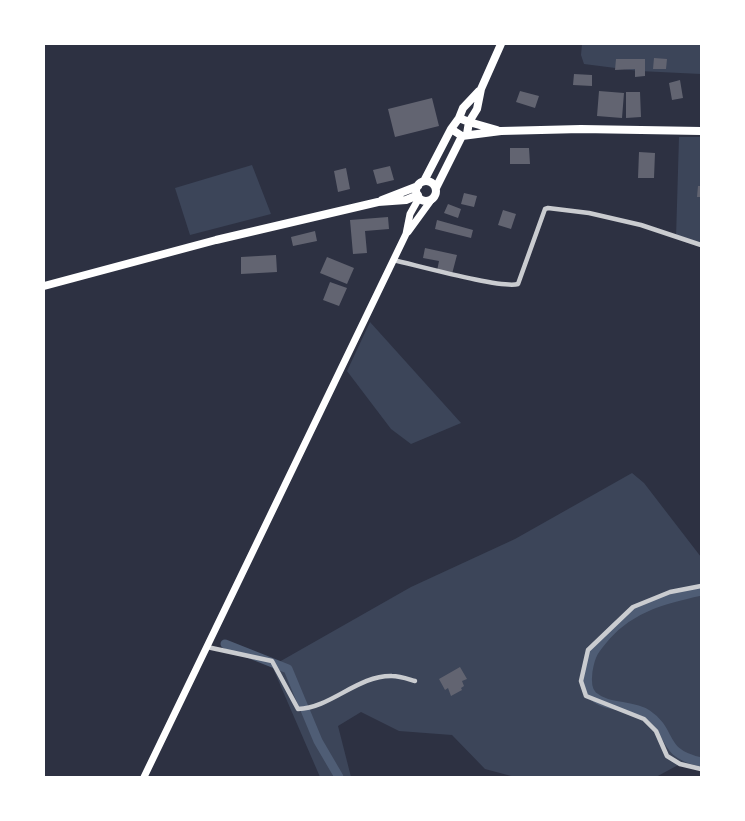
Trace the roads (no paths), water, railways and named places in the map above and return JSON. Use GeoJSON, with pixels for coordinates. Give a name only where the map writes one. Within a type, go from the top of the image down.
{"type":"FeatureCollection","features":[{"type":"Feature","properties":{"kind":"highway"},"geometry":{"type":"LineString","coordinates":[[44,286],[216,240],[378,202],[418,197],[423,200],[432,199],[477,109],[481,89],[501,44]]}},
{"type":"Feature","properties":{"kind":"highway"},"geometry":{"type":"LineString","coordinates":[[418,197],[421,184],[463,108],[481,89]]}},
{"type":"Feature","properties":{"kind":"highway"},"geometry":{"type":"LineString","coordinates":[[459,118],[501,131]]}},
{"type":"Feature","properties":{"kind":"highway"},"geometry":{"type":"LineString","coordinates":[[451,129],[465,135],[501,131],[581,129],[701,131]]}},
{"type":"Feature","properties":{"kind":"highway"},"geometry":{"type":"LineString","coordinates":[[378,202],[421,184],[433,184],[436,188]]}},
{"type":"Feature","properties":{"kind":"main road"},"geometry":{"type":"LineString","coordinates":[[406,234],[410,214],[418,197]]}},
{"type":"Feature","properties":{"kind":"main road"},"geometry":{"type":"LineString","coordinates":[[144,777],[393,260],[406,234],[432,199]]}},
{"type":"Feature","properties":{"kind":"street"},"geometry":{"type":"LineString","coordinates":[[393,260],[494,283],[511,286],[518,284],[545,209],[548,208],[589,213],[641,225],[701,245]]}},
{"type":"Feature","properties":{"kind":"street"},"geometry":{"type":"LineString","coordinates":[[701,586],[670,592],[633,607],[588,650],[581,681],[586,696],[644,719],[656,731],[667,756],[680,764],[701,769]]}},
{"type":"Feature","properties":{"kind":"street"},"geometry":{"type":"LineString","coordinates":[[207,647],[272,661],[298,709],[311,709],[359,685],[391,676],[415,680]]}},
{"type":"Feature","properties":{"kind":"waterway"},"geometry":{"type":"LineString","coordinates":[[701,591],[662,601],[627,617],[607,635],[597,648],[592,655],[588,671],[589,688],[593,696],[606,703],[647,714],[661,728],[673,748],[688,758],[701,762]]}},
{"type":"Feature","properties":{"kind":"waterway"},"geometry":{"type":"LineString","coordinates":[[225,644],[288,669],[318,741],[339,777]]}}]}
